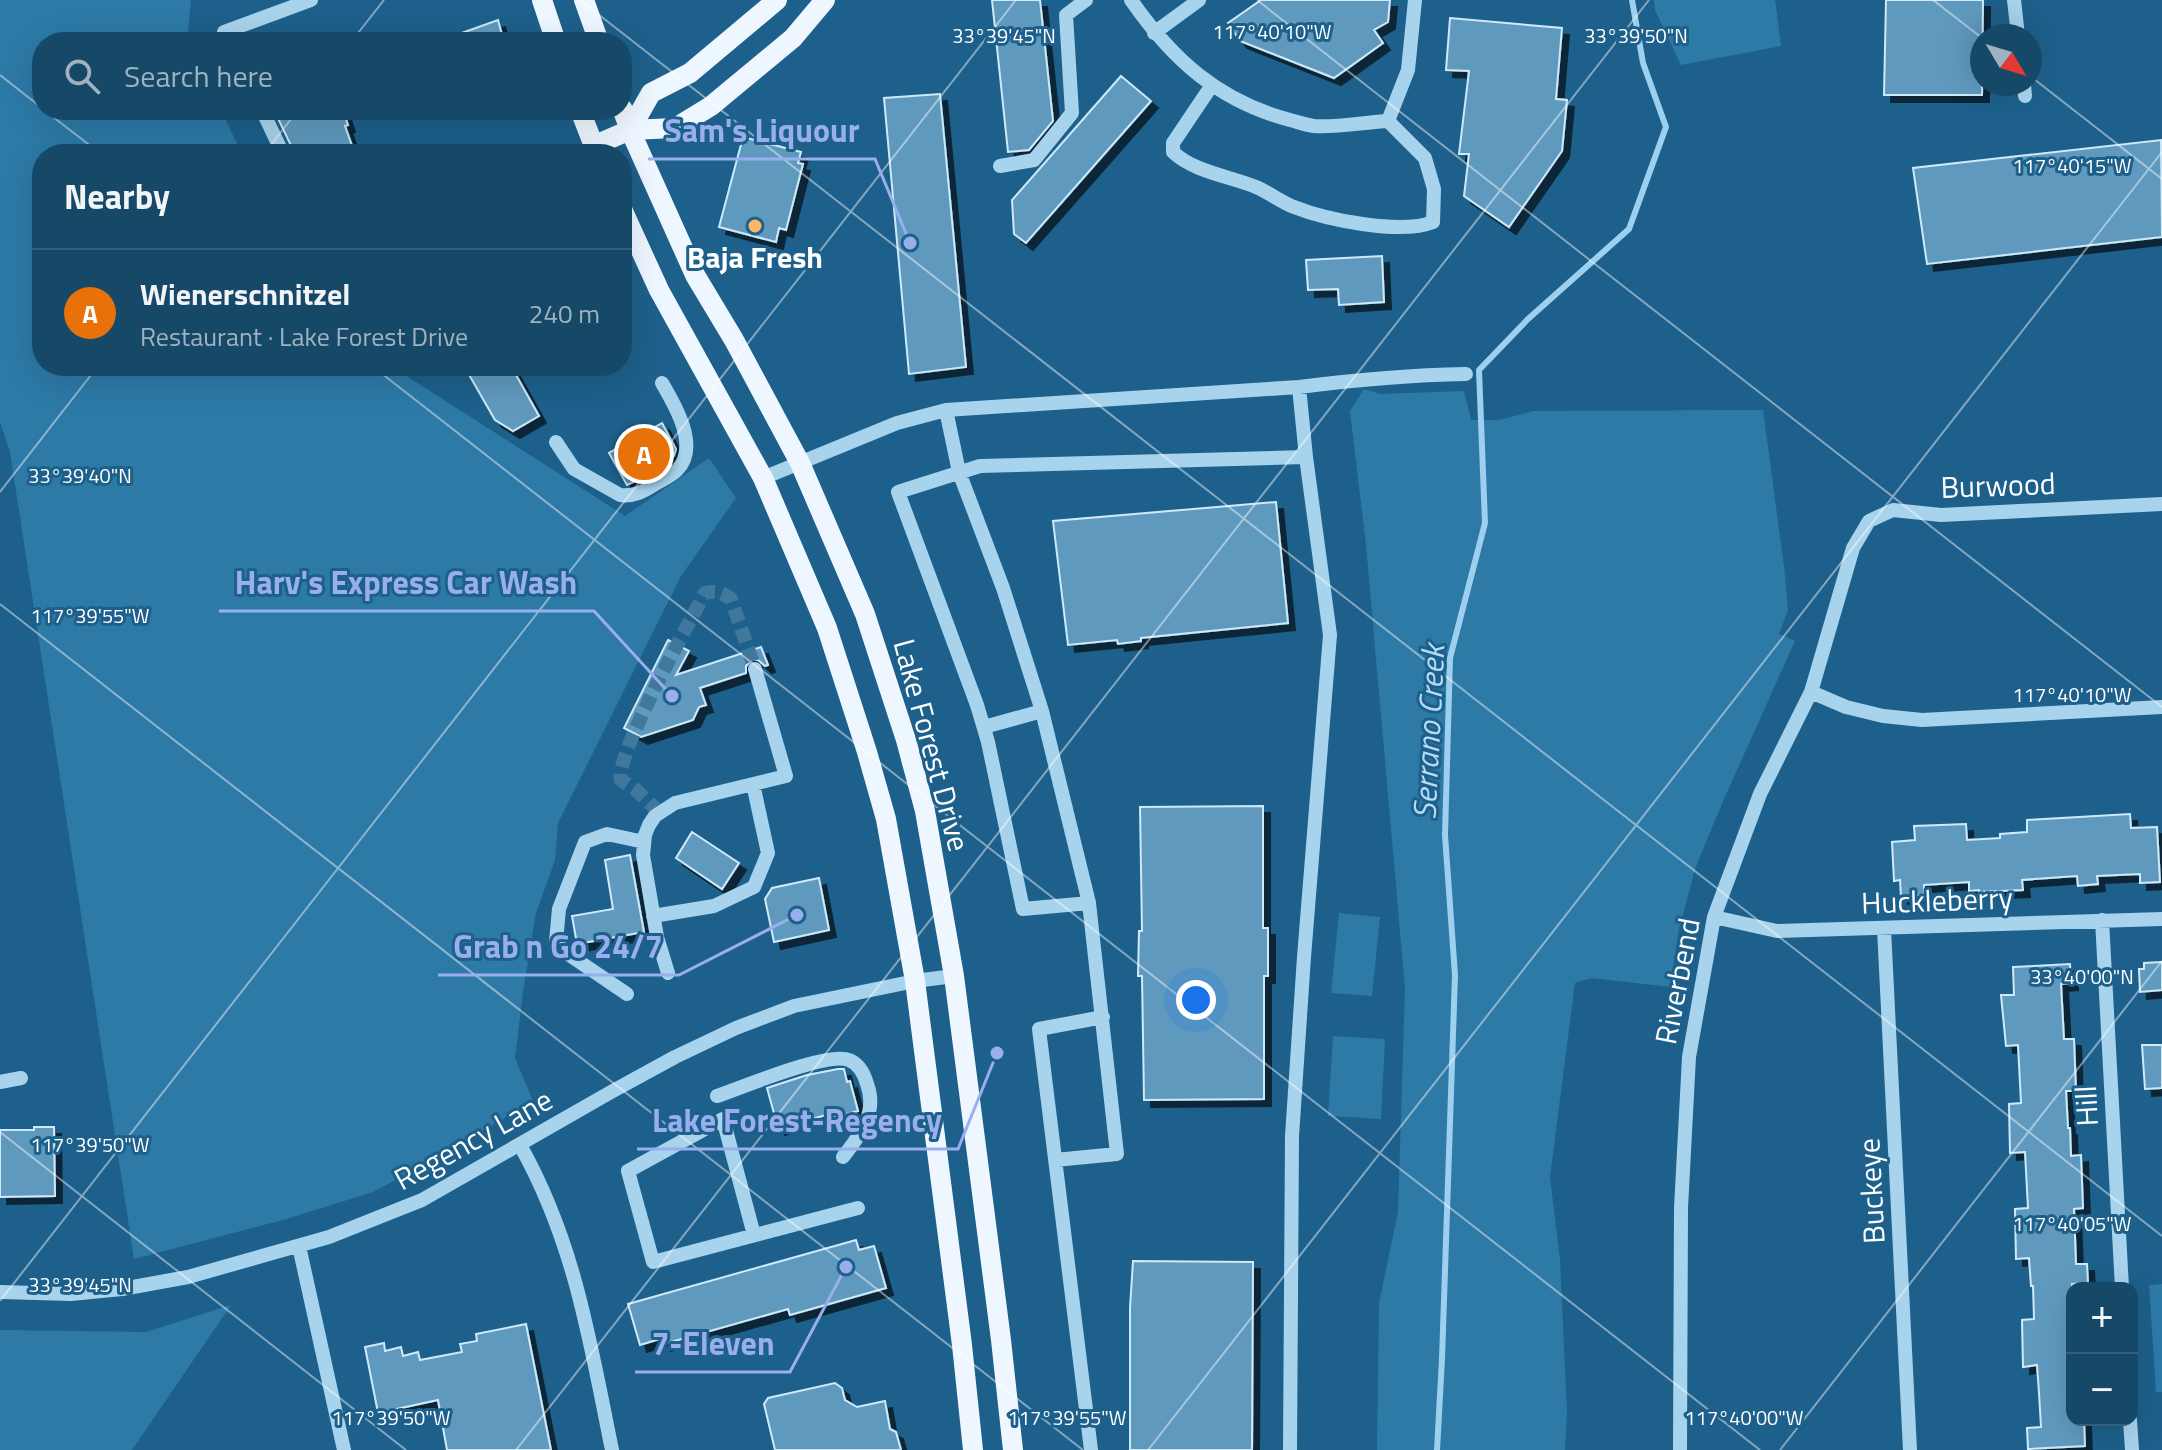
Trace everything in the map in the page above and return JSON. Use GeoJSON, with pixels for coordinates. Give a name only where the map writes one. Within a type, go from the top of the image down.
{"type":"FeatureCollection","features":[{"type":"Feature","properties":{"kind":"main road"},"geometry":{"type":"LineString","coordinates":[[542,0],[553,32]]}},
{"type":"Feature","properties":{"kind":"main road"},"geometry":{"type":"LineString","coordinates":[[584,0],[595,32]]}},
{"type":"Feature","properties":{"kind":"main road"},"geometry":{"type":"LineString","coordinates":[[630,130],[651,93],[690,73],[777,0]]}},
{"type":"Feature","properties":{"kind":"main road"},"geometry":{"type":"LineString","coordinates":[[606,144],[630,130],[675,128],[711,106],[793,38],[825,0]]}},
{"type":"Feature","properties":{"kind":"main road"},"geometry":{"type":"LineString","coordinates":[[584,120],[593,144]]}},
{"type":"Feature","properties":{"kind":"main road","name":"Lake Forest Drive"},"geometry":{"type":"LineString","coordinates":[[626,120],[695,275],[800,463],[865,614],[906,740],[925,811],[954,976],[1013,1450]]}},
{"type":"Feature","properties":{"kind":"main road"},"geometry":{"type":"LineString","coordinates":[[632,231],[659,290],[763,478],[827,628],[886,819],[915,981],[973,1450]]}},
{"type":"Feature","properties":{"kind":"street"},"geometry":{"type":"LineString","coordinates":[[224,32],[311,0]]}},
{"type":"Feature","properties":{"kind":"street"},"geometry":{"type":"LineString","coordinates":[[1131,0],[1154,33],[1184,64],[1226,95],[1265,113],[1314,126],[1388,121],[1425,158],[1434,189],[1433,222],[1419,227],[1350,223],[1294,207],[1257,187],[1182,161],[1173,152],[1173,143],[1212,85]]}},
{"type":"Feature","properties":{"kind":"street"},"geometry":{"type":"LineString","coordinates":[[1154,33],[1199,0]]}},
{"type":"Feature","properties":{"kind":"street"},"geometry":{"type":"LineString","coordinates":[[1388,121],[1408,70],[1415,0]]}},
{"type":"Feature","properties":{"kind":"street"},"geometry":{"type":"LineString","coordinates":[[2014,0],[2017,24]]}},
{"type":"Feature","properties":{"kind":"street"},"geometry":{"type":"LineString","coordinates":[[1000,166],[1034,160],[1072,113],[1066,15],[1078,2]]}},
{"type":"Feature","properties":{"kind":"street"},"geometry":{"type":"LineString","coordinates":[[267,120],[278,144]]}},
{"type":"Feature","properties":{"kind":"street"},"geometry":{"type":"LineString","coordinates":[[763,478],[897,423],[946,410],[1466,374]]}},
{"type":"Feature","properties":{"kind":"street"},"geometry":{"type":"LineString","coordinates":[[556,442],[574,469],[620,495],[638,494],[676,471],[683,461],[686,447],[681,418],[662,383]]}},
{"type":"Feature","properties":{"kind":"street"},"geometry":{"type":"LineString","coordinates":[[1290,1450],[1292,1136],[1330,635],[1299,387]]}},
{"type":"Feature","properties":{"kind":"street"},"geometry":{"type":"LineString","coordinates":[[946,410],[959,472],[1003,588],[1042,711],[1089,903],[1117,1154],[1055,1160]]}},
{"type":"Feature","properties":{"kind":"street"},"geometry":{"type":"LineString","coordinates":[[1089,903],[1023,909],[984,727],[898,492],[980,466],[1306,457]]}},
{"type":"Feature","properties":{"kind":"street","name":"Burwood"},"geometry":{"type":"LineString","coordinates":[[1853,548],[1869,521],[1893,510],[1941,515],[2162,504]]}},
{"type":"Feature","properties":{"kind":"street","name":"Riverbend"},"geometry":{"type":"LineString","coordinates":[[1680,1450],[1681,1208],[1689,1057],[1714,917],[1760,794],[1811,692],[1853,548]]}},
{"type":"Feature","properties":{"kind":"street"},"geometry":{"type":"LineString","coordinates":[[668,973],[657,937],[643,855],[649,825],[655,816],[675,803],[786,776],[755,669]]}},
{"type":"Feature","properties":{"kind":"street"},"geometry":{"type":"LineString","coordinates":[[1811,692],[1846,707],[1883,716],[1922,720],[2162,707]]}},
{"type":"Feature","properties":{"kind":"street"},"geometry":{"type":"LineString","coordinates":[[984,727],[1042,711]]}},
{"type":"Feature","properties":{"kind":"street"},"geometry":{"type":"LineString","coordinates":[[653,916],[714,906],[754,887],[768,853],[753,784]]}},
{"type":"Feature","properties":{"kind":"street"},"geometry":{"type":"LineString","coordinates":[[627,994],[565,952],[556,942],[559,909],[585,842],[607,834],[644,842]]}},
{"type":"Feature","properties":{"kind":"street","name":"Huckleberry"},"geometry":{"type":"LineString","coordinates":[[1714,917],[1777,931],[2162,919]]}},
{"type":"Feature","properties":{"kind":"street","name":"Hill"},"geometry":{"type":"LineString","coordinates":[[2102,920],[2122,1282]]}},
{"type":"Feature","properties":{"kind":"street","name":"Buckeye"},"geometry":{"type":"LineString","coordinates":[[1884,929],[1910,1450]]}},
{"type":"Feature","properties":{"kind":"street","name":"Regency Lane"},"geometry":{"type":"LineString","coordinates":[[0,1292],[71,1294],[122,1289],[188,1277],[329,1237],[422,1200],[649,1071],[736,1028],[794,1006],[954,976]]}},
{"type":"Feature","properties":{"kind":"street"},"geometry":{"type":"LineString","coordinates":[[1091,1450],[1039,1029],[1103,1017]]}},
{"type":"Feature","properties":{"kind":"street"},"geometry":{"type":"LineString","coordinates":[[717,1096],[815,1063],[839,1057],[850,1060],[861,1069],[869,1088],[871,1107],[868,1121],[843,1157]]}},
{"type":"Feature","properties":{"kind":"street"},"geometry":{"type":"LineString","coordinates":[[0,1082],[21,1078]]}},
{"type":"Feature","properties":{"kind":"street"},"geometry":{"type":"LineString","coordinates":[[754,1235],[723,1119],[628,1171],[653,1262],[858,1208]]}},
{"type":"Feature","properties":{"kind":"street"},"geometry":{"type":"LineString","coordinates":[[520,1145],[558,1225],[579,1293],[612,1450]]}},
{"type":"Feature","properties":{"kind":"street"},"geometry":{"type":"LineString","coordinates":[[299,1246],[344,1450]]}},
{"type":"Feature","properties":{"kind":"street"},"geometry":{"type":"LineString","coordinates":[[2130,1426],[2132,1450]]}},
{"type":"Feature","properties":{"kind":"shaded area"},"geometry":{"type":"Polygon","coordinates":[[[0,0],[191,0],[188,32],[32,32],[32,120],[226,120],[237,144],[32,144],[32,376],[407,376],[625,516],[709,458],[736,498],[681,576],[558,823],[555,860],[536,913],[515,1058],[533,1101],[373,1192],[283,1220],[134,1259],[10,452],[0,422],[0,0]]]}},
{"type":"Feature","properties":{"kind":"shaded area"},"geometry":{"type":"Polygon","coordinates":[[[1654,0],[1775,0],[1781,46],[1681,65],[1655,10],[1654,0]]]}},
{"type":"Feature","properties":{"kind":"shaded area"},"geometry":{"type":"Polygon","coordinates":[[[1364,389],[1380,394],[1464,391],[1471,420],[1499,420],[1534,411],[1763,410],[1788,610],[1779,634],[1795,641],[1696,866],[1679,929],[1670,987],[1592,978],[1575,983],[1550,1177],[1560,1260],[1567,1411],[1565,1450],[1377,1450],[1379,1303],[1398,1212],[1405,988],[1366,545],[1350,411],[1364,389]]]}},
{"type":"Feature","properties":{"kind":"shaded area"},"geometry":{"type":"Polygon","coordinates":[[[1339,913],[1380,917],[1372,996],[1331,993],[1339,913]]]}},
{"type":"Feature","properties":{"kind":"shaded area"},"geometry":{"type":"Polygon","coordinates":[[[1333,1036],[1385,1039],[1381,1119],[1328,1116],[1333,1036]]]}},
{"type":"Feature","properties":{"kind":"shaded area"},"geometry":{"type":"Polygon","coordinates":[[[2162,1284],[2162,1392],[2156,1392],[2149,1285],[2162,1284]]]}},
{"type":"Feature","properties":{"kind":"shaded area"},"geometry":{"type":"Polygon","coordinates":[[[231,1305],[132,1450],[0,1450],[0,1330],[146,1332],[231,1305]]]}},
{"type":"Feature","properties":{"kind":"building"},"geometry":{"type":"Polygon","coordinates":[[[992,0],[1040,0],[1053,121],[1029,150],[1008,152],[992,0]]]}},
{"type":"Feature","properties":{"kind":"building"},"geometry":{"type":"Polygon","coordinates":[[[1261,0],[1390,0],[1388,22],[1374,30],[1383,43],[1334,78],[1240,41],[1228,23],[1261,0]]]}},
{"type":"Feature","properties":{"kind":"building"},"geometry":{"type":"Polygon","coordinates":[[[1886,0],[1983,0],[1983,24],[1970,24],[1970,95],[1884,95],[1886,0]]]}},
{"type":"Feature","properties":{"kind":"building"},"geometry":{"type":"Polygon","coordinates":[[[1450,18],[1562,28],[1556,99],[1567,100],[1562,151],[1509,227],[1464,196],[1469,154],[1459,154],[1469,71],[1446,70],[1450,18]]]}},
{"type":"Feature","properties":{"kind":"building"},"geometry":{"type":"Polygon","coordinates":[[[498,20],[501,32],[464,32],[498,20]]]}},
{"type":"Feature","properties":{"kind":"building"},"geometry":{"type":"Polygon","coordinates":[[[1121,76],[1151,101],[1026,243],[1014,234],[1012,200],[1121,76]]]}},
{"type":"Feature","properties":{"kind":"building"},"geometry":{"type":"Polygon","coordinates":[[[940,94],[966,367],[909,374],[884,98],[940,94]]]}},
{"type":"Feature","properties":{"kind":"building"},"geometry":{"type":"Polygon","coordinates":[[[279,120],[346,120],[348,125],[345,126],[351,144],[290,144],[279,120]]]}},
{"type":"Feature","properties":{"kind":"building"},"geometry":{"type":"Polygon","coordinates":[[[743,137],[801,152],[798,163],[803,164],[786,230],[779,228],[776,242],[719,227],[743,137]]]}},
{"type":"Feature","properties":{"kind":"building"},"geometry":{"type":"Polygon","coordinates":[[[2161,140],[2162,237],[1927,264],[1913,168],[2161,140]]]}},
{"type":"Feature","properties":{"kind":"building"},"geometry":{"type":"Polygon","coordinates":[[[1382,256],[1384,302],[1339,305],[1338,289],[1308,290],[1306,260],[1382,256]]]}},
{"type":"Feature","properties":{"kind":"building"},"geometry":{"type":"Polygon","coordinates":[[[470,376],[517,376],[539,416],[513,431],[495,420],[470,376]]]}},
{"type":"Feature","properties":{"kind":"building"},"geometry":{"type":"Polygon","coordinates":[[[662,423],[676,449],[674,456],[660,466],[661,469],[627,485],[609,453],[662,423]]]}},
{"type":"Feature","properties":{"kind":"building"},"geometry":{"type":"Polygon","coordinates":[[[1276,502],[1288,623],[1141,638],[1141,641],[1118,644],[1117,640],[1068,645],[1053,521],[1276,502]]]}},
{"type":"Feature","properties":{"kind":"building"},"geometry":{"type":"Polygon","coordinates":[[[668,640],[689,651],[676,675],[761,647],[768,665],[752,660],[746,666],[746,673],[700,688],[706,705],[699,707],[693,720],[641,737],[624,728],[668,640]]]}},
{"type":"Feature","properties":{"kind":"building"},"geometry":{"type":"Polygon","coordinates":[[[1263,806],[1263,928],[1268,928],[1268,976],[1264,976],[1264,1099],[1144,1100],[1142,976],[1138,976],[1139,931],[1142,931],[1140,807],[1263,806]]]}},
{"type":"Feature","properties":{"kind":"building"},"geometry":{"type":"Polygon","coordinates":[[[2130,814],[2131,828],[2157,827],[2160,882],[2140,883],[2140,874],[2097,876],[2098,884],[2078,886],[2077,876],[2022,880],[2023,890],[1979,892],[1969,891],[1969,882],[1924,885],[1924,895],[1901,897],[1900,880],[1894,881],[1892,842],[1915,840],[1914,826],[1966,824],[1967,840],[2027,832],[2027,820],[2130,814]]]}},
{"type":"Feature","properties":{"kind":"building"},"geometry":{"type":"Polygon","coordinates":[[[692,832],[739,863],[722,889],[676,858],[692,832]]]}},
{"type":"Feature","properties":{"kind":"building"},"geometry":{"type":"Polygon","coordinates":[[[630,855],[644,932],[577,944],[572,916],[613,909],[605,860],[630,855]]]}},
{"type":"Feature","properties":{"kind":"building"},"geometry":{"type":"Polygon","coordinates":[[[819,878],[829,930],[774,942],[765,899],[772,888],[819,878]]]}},
{"type":"Feature","properties":{"kind":"building"},"geometry":{"type":"Polygon","coordinates":[[[2162,962],[2162,990],[2140,992],[2139,969],[2144,969],[2144,963],[2162,962]]]}},
{"type":"Feature","properties":{"kind":"building"},"geometry":{"type":"Polygon","coordinates":[[[2070,964],[2071,983],[2061,984],[2064,1039],[2074,1039],[2076,1091],[2066,1091],[2068,1128],[2071,1156],[2081,1155],[2083,1208],[2074,1209],[2076,1264],[2087,1264],[2088,1282],[2066,1282],[2066,1426],[2084,1426],[2085,1446],[2028,1449],[2027,1428],[2041,1427],[2037,1365],[2023,1367],[2022,1320],[2034,1319],[2029,1258],[2016,1259],[2015,1209],[2028,1208],[2025,1152],[2010,1153],[2009,1104],[2021,1103],[2018,1045],[2006,1046],[2001,995],[2014,995],[2013,967],[2070,964]]]}},
{"type":"Feature","properties":{"kind":"building"},"geometry":{"type":"Polygon","coordinates":[[[2142,1045],[2162,1045],[2162,1088],[2145,1089],[2142,1045]]]}},
{"type":"Feature","properties":{"kind":"building"},"geometry":{"type":"Polygon","coordinates":[[[844,1069],[847,1082],[850,1081],[858,1111],[835,1117],[834,1113],[778,1128],[767,1088],[844,1069]]]}},
{"type":"Feature","properties":{"kind":"building"},"geometry":{"type":"Polygon","coordinates":[[[34,1127],[54,1127],[55,1196],[0,1197],[0,1130],[34,1130],[34,1127]]]}},
{"type":"Feature","properties":{"kind":"building"},"geometry":{"type":"Polygon","coordinates":[[[856,1240],[859,1250],[874,1246],[886,1288],[790,1315],[788,1309],[664,1344],[663,1338],[640,1345],[628,1304],[856,1240]]]}},
{"type":"Feature","properties":{"kind":"building"},"geometry":{"type":"Polygon","coordinates":[[[1133,1261],[1253,1262],[1252,1450],[1130,1450],[1133,1261]]]}},
{"type":"Feature","properties":{"kind":"building"},"geometry":{"type":"Polygon","coordinates":[[[526,1324],[551,1450],[447,1450],[438,1400],[378,1413],[365,1347],[384,1343],[385,1351],[401,1347],[403,1356],[418,1352],[420,1360],[462,1352],[460,1344],[477,1341],[476,1334],[526,1324]]]}},
{"type":"Feature","properties":{"kind":"building"},"geometry":{"type":"Polygon","coordinates":[[[835,1383],[842,1388],[845,1400],[857,1407],[885,1401],[890,1429],[896,1432],[901,1450],[775,1450],[764,1404],[768,1398],[835,1383]]]}},
{"type":"Feature","properties":{"kind":"waterway","name":"Serrano Creek"},"geometry":{"type":"LineString","coordinates":[[1437,1450],[1455,975],[1445,835],[1450,658],[1485,523],[1479,370],[1528,319],[1629,229],[1666,127],[1643,63],[1632,0]]}},
{"type":"Feature","properties":{"kind":"tunnel"},"geometry":{"type":"LineString","coordinates":[[659,812],[621,780],[622,766],[655,688],[705,593],[719,593],[731,599],[755,669]]}},
{"type":"Feature","properties":{"kind":"place","name":"Baja Fresh"},"geometry":{"type":"Point","coordinates":[755,226]}},
{"type":"Feature","properties":{"kind":"place","name":"Sam's Liquour"},"geometry":{"type":"Point","coordinates":[910,243]}},
{"type":"Feature","properties":{"kind":"place","name":"Wienerschnitzel"},"geometry":{"type":"Point","coordinates":[644,454]}},
{"type":"Feature","properties":{"kind":"place","name":"Harv's Express Car Wash"},"geometry":{"type":"Point","coordinates":[672,696]}},
{"type":"Feature","properties":{"kind":"place","name":"Grab n Go 24/7"},"geometry":{"type":"Point","coordinates":[797,915]}},
{"type":"Feature","properties":{"kind":"place","name":"Lake Forest-Regency"},"geometry":{"type":"Point","coordinates":[997,1053]}},
{"type":"Feature","properties":{"kind":"place","name":"7-Eleven"},"geometry":{"type":"Point","coordinates":[846,1267]}}]}
